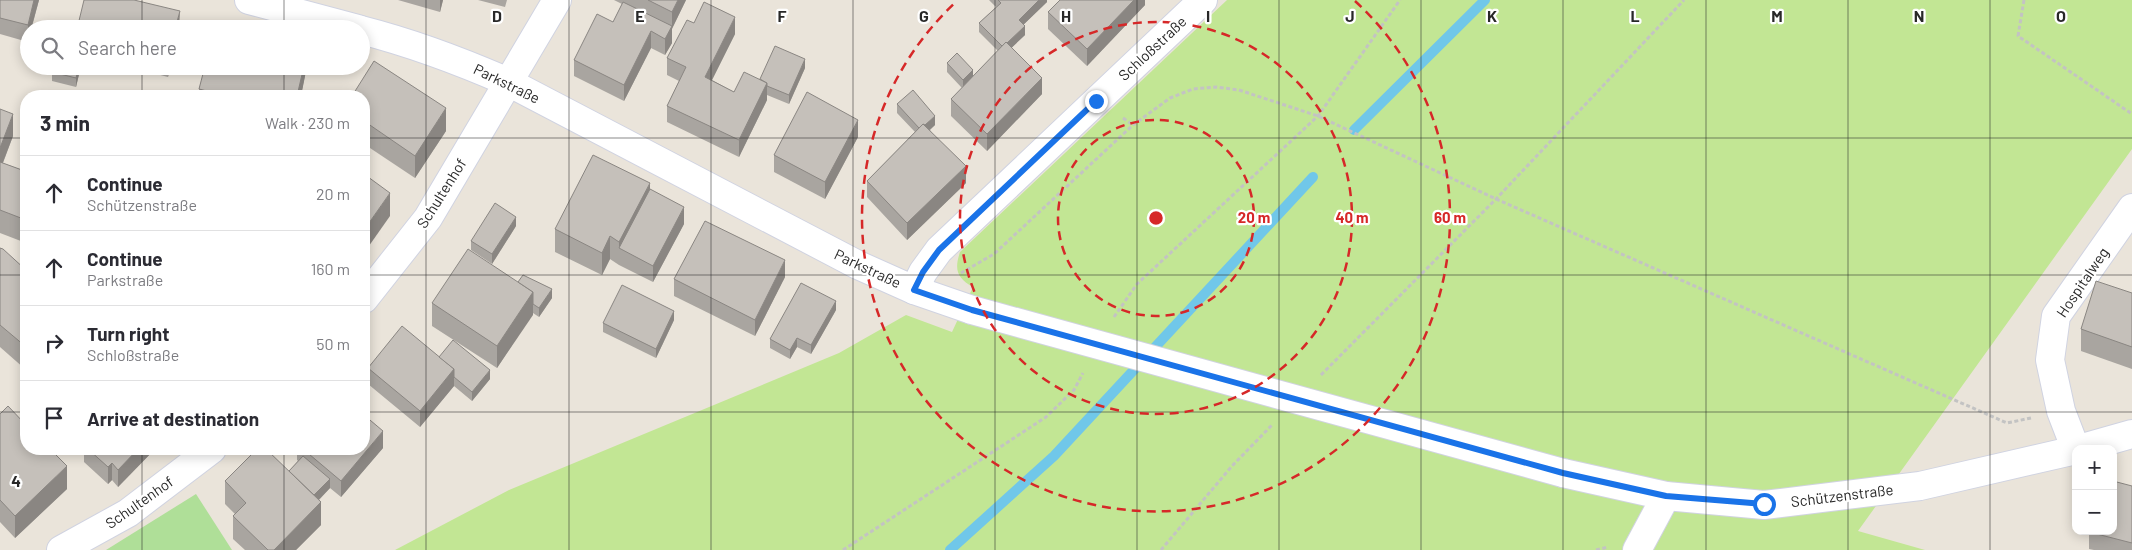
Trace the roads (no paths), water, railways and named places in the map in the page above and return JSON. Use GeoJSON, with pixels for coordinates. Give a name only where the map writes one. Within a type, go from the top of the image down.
{"type":"FeatureCollection","features":[{"type":"Feature","properties":{"kind":"street","name":"Parkstraße"},"geometry":{"type":"LineString","coordinates":[[249,0],[326,20]]}},
{"type":"Feature","properties":{"kind":"street","name":"Schultenhof"},"geometry":{"type":"LineString","coordinates":[[370,290],[428,218],[557,0]]}},
{"type":"Feature","properties":{"kind":"street","name":"Schloßstraße"},"geometry":{"type":"LineString","coordinates":[[914,290],[923,272],[939,250],[1203,0]]}},
{"type":"Feature","properties":{"kind":"street","name":"Parkstraße"},"geometry":{"type":"LineString","coordinates":[[370,32],[406,41],[468,64],[508,82],[858,265],[914,290],[972,310],[1563,473],[1666,496]]}},
{"type":"Feature","properties":{"kind":"street","name":"Hospitalweg"},"geometry":{"type":"LineString","coordinates":[[2076,445],[2060,411],[2050,360],[2056,316],[2132,208]]}},
{"type":"Feature","properties":{"kind":"street","name":"Schützenstraße"},"geometry":{"type":"LineString","coordinates":[[2092,445],[2132,434]]}},
{"type":"Feature","properties":{"kind":"street","name":"Schützenstraße"},"geometry":{"type":"LineString","coordinates":[[1666,496],[1764,504],[1920,486],[2072,450]]}},
{"type":"Feature","properties":{"kind":"street","name":"Schultenhof"},"geometry":{"type":"LineString","coordinates":[[61,550],[128,513],[204,455]]}},
{"type":"Feature","properties":{"kind":"street"},"geometry":{"type":"LineString","coordinates":[[1636,550],[1666,496]]}},
{"type":"Feature","properties":{"kind":"waterway"},"geometry":{"type":"LineString","coordinates":[[1354,130],[1485,0]]}},
{"type":"Feature","properties":{"kind":"waterway"},"geometry":{"type":"LineString","coordinates":[[950,550],[1054,456],[1313,177]]}}]}
